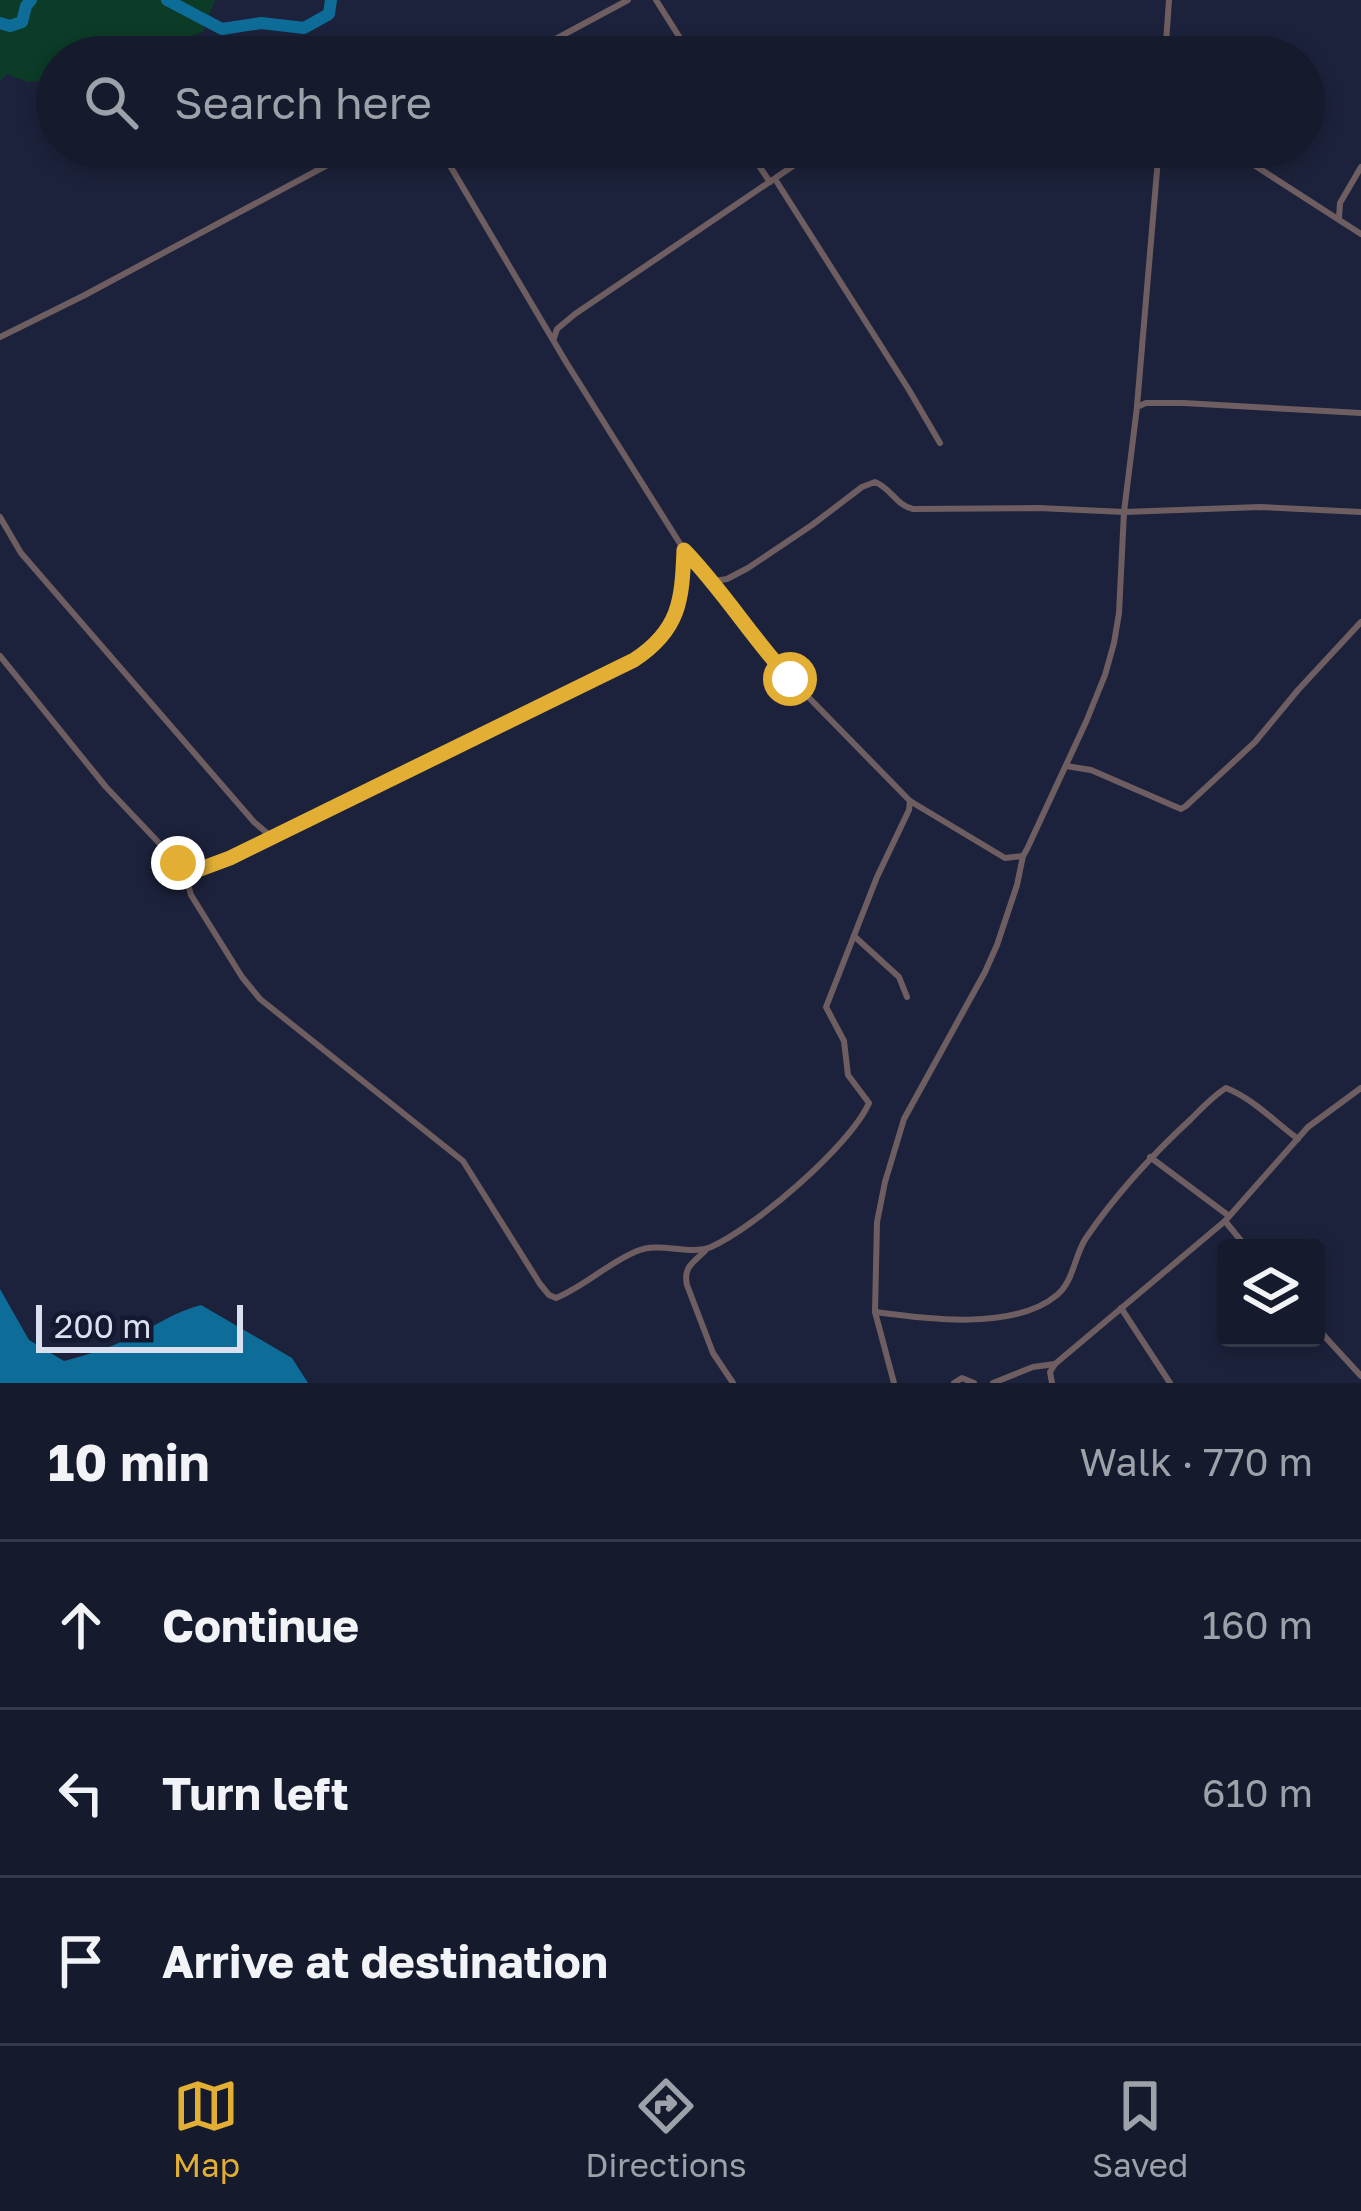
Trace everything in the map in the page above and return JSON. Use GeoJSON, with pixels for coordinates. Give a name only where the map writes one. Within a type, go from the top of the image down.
{"type":"FeatureCollection","features":[{"type":"Feature","properties":{"kind":"street"},"geometry":{"type":"LineString","coordinates":[[561,36],[628,0]]}},
{"type":"Feature","properties":{"kind":"street"},"geometry":{"type":"LineString","coordinates":[[656,0],[679,36]]}},
{"type":"Feature","properties":{"kind":"street"},"geometry":{"type":"LineString","coordinates":[[1166,36],[1169,0]]}},
{"type":"Feature","properties":{"kind":"street"},"geometry":{"type":"LineString","coordinates":[[1339,220],[1340,203],[1361,167]]}},
{"type":"Feature","properties":{"kind":"street"},"geometry":{"type":"LineString","coordinates":[[0,337],[322,168]]}},
{"type":"Feature","properties":{"kind":"street"},"geometry":{"type":"LineString","coordinates":[[452,168],[684,550],[714,581],[776,664],[910,801],[1006,858],[1023,856]]}},
{"type":"Feature","properties":{"kind":"street"},"geometry":{"type":"LineString","coordinates":[[763,168],[940,443]]}},
{"type":"Feature","properties":{"kind":"street"},"geometry":{"type":"LineString","coordinates":[[554,338],[574,314],[789,168]]}},
{"type":"Feature","properties":{"kind":"street"},"geometry":{"type":"LineString","coordinates":[[894,1383],[875,1312],[877,1222],[898,1136],[985,972],[1023,856],[1105,675],[1114,643],[1157,168]]}},
{"type":"Feature","properties":{"kind":"street"},"geometry":{"type":"LineString","coordinates":[[1259,168],[1361,234]]}},
{"type":"Feature","properties":{"kind":"street"},"geometry":{"type":"LineString","coordinates":[[1137,407],[1183,403],[1361,413]]}},
{"type":"Feature","properties":{"kind":"street"},"geometry":{"type":"LineString","coordinates":[[714,581],[748,568],[875,482],[913,509],[1124,512],[1260,507],[1361,512]]}},
{"type":"Feature","properties":{"kind":"street"},"geometry":{"type":"LineString","coordinates":[[0,517],[21,553],[254,822],[273,838]]}},
{"type":"Feature","properties":{"kind":"street"},"geometry":{"type":"LineString","coordinates":[[0,656],[106,787],[178,863],[189,870],[201,869],[273,838],[651,649],[674,619],[684,550]]}},
{"type":"Feature","properties":{"kind":"street"},"geometry":{"type":"LineString","coordinates":[[1066,766],[1091,770],[1181,808],[1186,806],[1255,742],[1361,622]]}},
{"type":"Feature","properties":{"kind":"street"},"geometry":{"type":"LineString","coordinates":[[733,1383],[713,1353],[685,1274],[708,1249],[784,1199],[867,1110],[869,1103],[848,1075],[844,1041],[826,1007],[910,801]]}},
{"type":"Feature","properties":{"kind":"street"},"geometry":{"type":"LineString","coordinates":[[189,870],[191,895],[250,989],[463,1161],[549,1295],[565,1294],[646,1248],[708,1249]]}},
{"type":"Feature","properties":{"kind":"street"},"geometry":{"type":"LineString","coordinates":[[854,936],[899,977],[907,997]]}},
{"type":"Feature","properties":{"kind":"street"},"geometry":{"type":"LineString","coordinates":[[875,1312],[918,1318],[992,1318],[1018,1313],[1060,1294],[1086,1238],[1150,1157],[1226,1088],[1298,1139]]}},
{"type":"Feature","properties":{"kind":"street"},"geometry":{"type":"LineString","coordinates":[[1052,1383],[1050,1372],[1055,1364],[1228,1219],[1308,1127],[1361,1088]]}},
{"type":"Feature","properties":{"kind":"street"},"geometry":{"type":"LineString","coordinates":[[1150,1157],[1228,1219],[1241,1239]]}},
{"type":"Feature","properties":{"kind":"street"},"geometry":{"type":"LineString","coordinates":[[1121,1308],[1170,1383]]}},
{"type":"Feature","properties":{"kind":"street"},"geometry":{"type":"LineString","coordinates":[[1325,1338],[1361,1376]]}},
{"type":"Feature","properties":{"kind":"street"},"geometry":{"type":"LineString","coordinates":[[994,1383],[1033,1367],[1055,1364]]}},
{"type":"Feature","properties":{"kind":"street"},"geometry":{"type":"LineString","coordinates":[[954,1383],[967,1378],[974,1383]]}},
{"type":"Feature","properties":{"kind":"green space"},"geometry":{"type":"Polygon","coordinates":[[[0,0],[215,0],[203,32],[191,36],[36,36],[36,81],[7,74],[0,81],[0,0]]]}},
{"type":"Feature","properties":{"kind":"water"},"geometry":{"type":"Polygon","coordinates":[[[0,1289],[29,1340],[64,1361],[114,1345],[201,1305],[292,1358],[308,1383],[0,1383],[0,1289]]]}},
{"type":"Feature","properties":{"kind":"waterway"},"geometry":{"type":"LineString","coordinates":[[0,23],[22,22],[31,0]]}},
{"type":"Feature","properties":{"kind":"waterway"},"geometry":{"type":"LineString","coordinates":[[167,0],[222,29],[261,23],[304,28],[329,14],[331,0]]}},
{"type":"Feature","properties":{"kind":"route"},"geometry":{"type":"LineString","coordinates":[[178,863],[195,871],[230,858],[634,660],[665,636],[674,619],[684,550],[790,679]]}}]}
